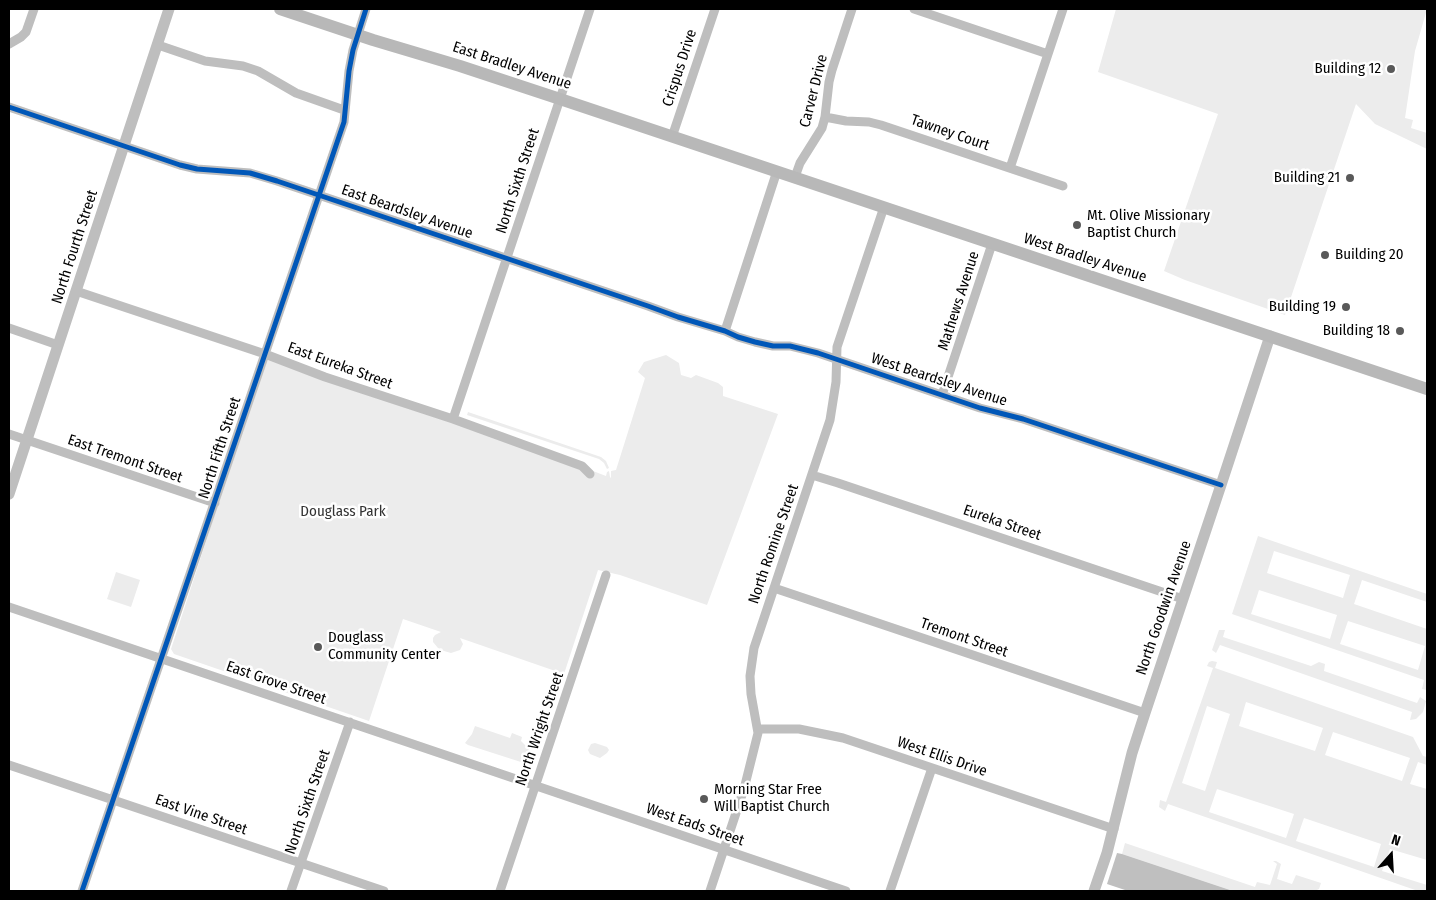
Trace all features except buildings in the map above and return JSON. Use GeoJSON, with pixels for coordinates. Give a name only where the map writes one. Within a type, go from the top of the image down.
{"type":"FeatureCollection","features":[{"type":"Feature","properties":{"kind":"main road","name":"East Bradley Avenue"},"geometry":{"type":"LineString","coordinates":[[280,9],[734,156]]}},
{"type":"Feature","properties":{"kind":"main road","name":"West Bradley Avenue"},"geometry":{"type":"LineString","coordinates":[[734,156],[1427,389]]}},
{"type":"Feature","properties":{"kind":"street"},"geometry":{"type":"LineString","coordinates":[[9,44],[26,32],[34,9]]}},
{"type":"Feature","properties":{"kind":"street","name":"North Fourth Street"},"geometry":{"type":"LineString","coordinates":[[9,494],[169,9]]}},
{"type":"Feature","properties":{"kind":"street","name":"North Fifth Street"},"geometry":{"type":"LineString","coordinates":[[82,891],[344,122],[349,71],[366,9]]}},
{"type":"Feature","properties":{"kind":"street","name":"North Sixth Street"},"geometry":{"type":"LineString","coordinates":[[453,419],[590,9]]}},
{"type":"Feature","properties":{"kind":"street","name":"Crispus Drive"},"geometry":{"type":"LineString","coordinates":[[672,137],[715,9]]}},
{"type":"Feature","properties":{"kind":"street","name":"Carver Drive"},"geometry":{"type":"LineString","coordinates":[[794,177],[805,154],[818,136],[825,117],[832,70],[852,9]]}},
{"type":"Feature","properties":{"kind":"street"},"geometry":{"type":"LineString","coordinates":[[914,9],[1048,54]]}},
{"type":"Feature","properties":{"kind":"street"},"geometry":{"type":"LineString","coordinates":[[1010,168],[1063,9]]}},
{"type":"Feature","properties":{"kind":"street"},"geometry":{"type":"LineString","coordinates":[[158,45],[205,61],[243,66],[258,71],[296,93],[344,110]]}},
{"type":"Feature","properties":{"kind":"street","name":"East Beardsley Avenue"},"geometry":{"type":"LineString","coordinates":[[10,108],[180,165],[197,169],[250,173],[648,306]]}},
{"type":"Feature","properties":{"kind":"street","name":"Tawney Court"},"geometry":{"type":"LineString","coordinates":[[825,117],[881,125],[1063,186]]}},
{"type":"Feature","properties":{"kind":"street"},"geometry":{"type":"LineString","coordinates":[[725,331],[777,171]]}},
{"type":"Feature","properties":{"kind":"street","name":"North Romine Street"},"geometry":{"type":"LineString","coordinates":[[710,891],[744,789],[756,746],[758,729],[751,694],[750,664],[754,648],[830,420],[836,382],[836,347],[884,207]]}},
{"type":"Feature","properties":{"kind":"street","name":"Mathews Avenue"},"geometry":{"type":"LineString","coordinates":[[942,395],[992,244]]}},
{"type":"Feature","properties":{"kind":"street","name":"East Eureka Street"},"geometry":{"type":"LineString","coordinates":[[76,291],[453,419],[582,466],[590,474]]}},
{"type":"Feature","properties":{"kind":"street","name":"West Beardsley Avenue"},"geometry":{"type":"LineString","coordinates":[[648,306],[755,342],[807,350],[980,408],[1023,419],[1221,485]]}},
{"type":"Feature","properties":{"kind":"street"},"geometry":{"type":"LineString","coordinates":[[9,328],[58,345]]}},
{"type":"Feature","properties":{"kind":"street","name":"North Goodwin Avenue"},"geometry":{"type":"LineString","coordinates":[[1094,891],[1114,828],[1132,753],[1270,336]]}},
{"type":"Feature","properties":{"kind":"street","name":"East Tremont Street"},"geometry":{"type":"LineString","coordinates":[[9,434],[215,503]]}},
{"type":"Feature","properties":{"kind":"street","name":"Eureka Street"},"geometry":{"type":"LineString","coordinates":[[812,475],[1183,599]]}},
{"type":"Feature","properties":{"kind":"street","name":"North Wright Street"},"geometry":{"type":"LineString","coordinates":[[500,891],[606,575]]}},
{"type":"Feature","properties":{"kind":"street","name":"Tremont Street"},"geometry":{"type":"LineString","coordinates":[[774,588],[1145,713]]}},
{"type":"Feature","properties":{"kind":"street","name":"East Grove Street"},"geometry":{"type":"LineString","coordinates":[[9,607],[535,785]]}},
{"type":"Feature","properties":{"kind":"street","name":"North Sixth Street"},"geometry":{"type":"LineString","coordinates":[[291,891],[350,722]]}},
{"type":"Feature","properties":{"kind":"street","name":"West Ellis Drive"},"geometry":{"type":"LineString","coordinates":[[758,729],[792,728],[821,732],[843,738],[1114,828]]}},
{"type":"Feature","properties":{"kind":"street","name":"East Vine Street"},"geometry":{"type":"LineString","coordinates":[[9,765],[384,891]]}},
{"type":"Feature","properties":{"kind":"street"},"geometry":{"type":"LineString","coordinates":[[890,891],[932,768]]}},
{"type":"Feature","properties":{"kind":"street","name":"West Eads Street"},"geometry":{"type":"LineString","coordinates":[[535,785],[846,891]]}},
{"type":"Feature","properties":{"kind":"green space"},"geometry":{"type":"Polygon","coordinates":[[[1116,9],[1427,9],[1415,51],[1405,118],[1413,120],[1411,128],[1427,133],[1427,149],[1375,124],[1356,104],[1285,315],[1164,271],[1218,114],[1098,72],[1116,9]]]}},
{"type":"Feature","properties":{"kind":"green space","name":"Douglass Park"},"geometry":{"type":"Polygon","coordinates":[[[666,355],[679,363],[681,375],[691,378],[696,375],[718,383],[723,387],[723,396],[778,414],[707,605],[620,575],[598,570],[564,674],[460,638],[463,644],[460,650],[451,653],[444,651],[433,642],[435,635],[441,632],[403,619],[369,721],[174,654],[171,649],[266,357],[606,476],[609,471],[611,478],[611,471],[616,470],[645,378],[638,372],[644,362],[666,355]]]}},
{"type":"Feature","properties":{"kind":"green space"},"geometry":{"type":"Polygon","coordinates":[[[468,412],[601,457],[606,461],[609,468],[607,469],[599,459],[467,415],[468,412]]]}},
{"type":"Feature","properties":{"kind":"green space"},"geometry":{"type":"Polygon","coordinates":[[[1258,536],[1427,594],[1427,602],[1362,580],[1354,604],[1427,629],[1427,690],[1422,689],[1424,680],[1232,614],[1258,536]],[[1274,551],[1267,573],[1343,598],[1350,575],[1274,551]],[[1259,590],[1251,614],[1330,639],[1337,615],[1259,590]],[[1348,621],[1340,644],[1418,670],[1425,646],[1348,621]]]}},
{"type":"Feature","properties":{"kind":"green space"},"geometry":{"type":"Polygon","coordinates":[[[116,572],[140,580],[131,607],[107,599],[116,572]]]}},
{"type":"Feature","properties":{"kind":"green space"},"geometry":{"type":"Polygon","coordinates":[[[1219,630],[1225,630],[1223,637],[1311,666],[1319,662],[1325,664],[1324,671],[1417,703],[1420,697],[1426,701],[1423,712],[1416,719],[1410,720],[1412,712],[1220,645],[1216,653],[1212,650],[1219,630]]]}},
{"type":"Feature","properties":{"kind":"green space"},"geometry":{"type":"Polygon","coordinates":[[[1209,662],[1217,662],[1215,668],[1413,737],[1423,756],[1427,757],[1427,765],[1418,762],[1410,784],[1427,789],[1427,860],[1390,849],[1382,871],[1427,885],[1427,891],[1418,891],[1168,804],[1165,811],[1159,807],[1160,800],[1166,802],[1213,668],[1207,666],[1209,662]],[[1246,702],[1239,726],[1315,751],[1323,728],[1246,702]],[[1207,706],[1182,783],[1205,791],[1230,714],[1207,706]],[[1333,732],[1325,755],[1402,781],[1410,758],[1333,732]],[[1217,789],[1209,812],[1286,838],[1294,814],[1217,789]],[[1304,818],[1296,841],[1374,867],[1381,844],[1304,818]]]}},
{"type":"Feature","properties":{"kind":"green space"},"geometry":{"type":"Polygon","coordinates":[[[475,726],[510,738],[512,733],[522,737],[521,741],[529,749],[524,763],[465,743],[475,726]]]}},
{"type":"Feature","properties":{"kind":"green space"},"geometry":{"type":"Polygon","coordinates":[[[595,743],[607,747],[609,750],[600,758],[590,754],[588,750],[591,744],[595,743]]]}},
{"type":"Feature","properties":{"kind":"green space"},"geometry":{"type":"Polygon","coordinates":[[[1125,843],[1255,887],[1257,882],[1270,885],[1277,864],[1273,861],[1281,864],[1277,879],[1292,884],[1296,875],[1321,883],[1319,889],[1315,891],[1233,891],[1122,854],[1125,843]]]}},
{"type":"Feature","properties":{"kind":"shaded area"},"geometry":{"type":"Polygon","coordinates":[[[1117,853],[1233,891],[1128,891],[1107,884],[1117,853]]]}},
{"type":"Feature","properties":{"kind":"cycle path"},"geometry":{"type":"LineString","coordinates":[[82,891],[344,122],[353,50],[366,9]]}},
{"type":"Feature","properties":{"kind":"cycle path"},"geometry":{"type":"LineString","coordinates":[[9,107],[180,165],[197,169],[250,173],[277,181],[678,317],[725,331],[738,337],[773,346],[790,346],[818,353],[980,408],[1023,419],[1221,485]]}},
{"type":"Feature","properties":{"kind":"place","name":"Building 12"},"geometry":{"type":"Point","coordinates":[1391,69]}},
{"type":"Feature","properties":{"kind":"place","name":"Building 21"},"geometry":{"type":"Point","coordinates":[1350,178]}},
{"type":"Feature","properties":{"kind":"place","name":"Mt. Olive Missionary Baptist Church"},"geometry":{"type":"Point","coordinates":[1077,225]}},
{"type":"Feature","properties":{"kind":"place","name":"Building 20"},"geometry":{"type":"Point","coordinates":[1325,255]}},
{"type":"Feature","properties":{"kind":"place","name":"Building 19"},"geometry":{"type":"Point","coordinates":[1346,307]}},
{"type":"Feature","properties":{"kind":"place","name":"Building 18"},"geometry":{"type":"Point","coordinates":[1400,331]}},
{"type":"Feature","properties":{"kind":"place","name":"Douglass Community Center"},"geometry":{"type":"Point","coordinates":[318,647]}},
{"type":"Feature","properties":{"kind":"place","name":"Morning Star Free Will Baptist Church"},"geometry":{"type":"Point","coordinates":[704,799]}}]}
